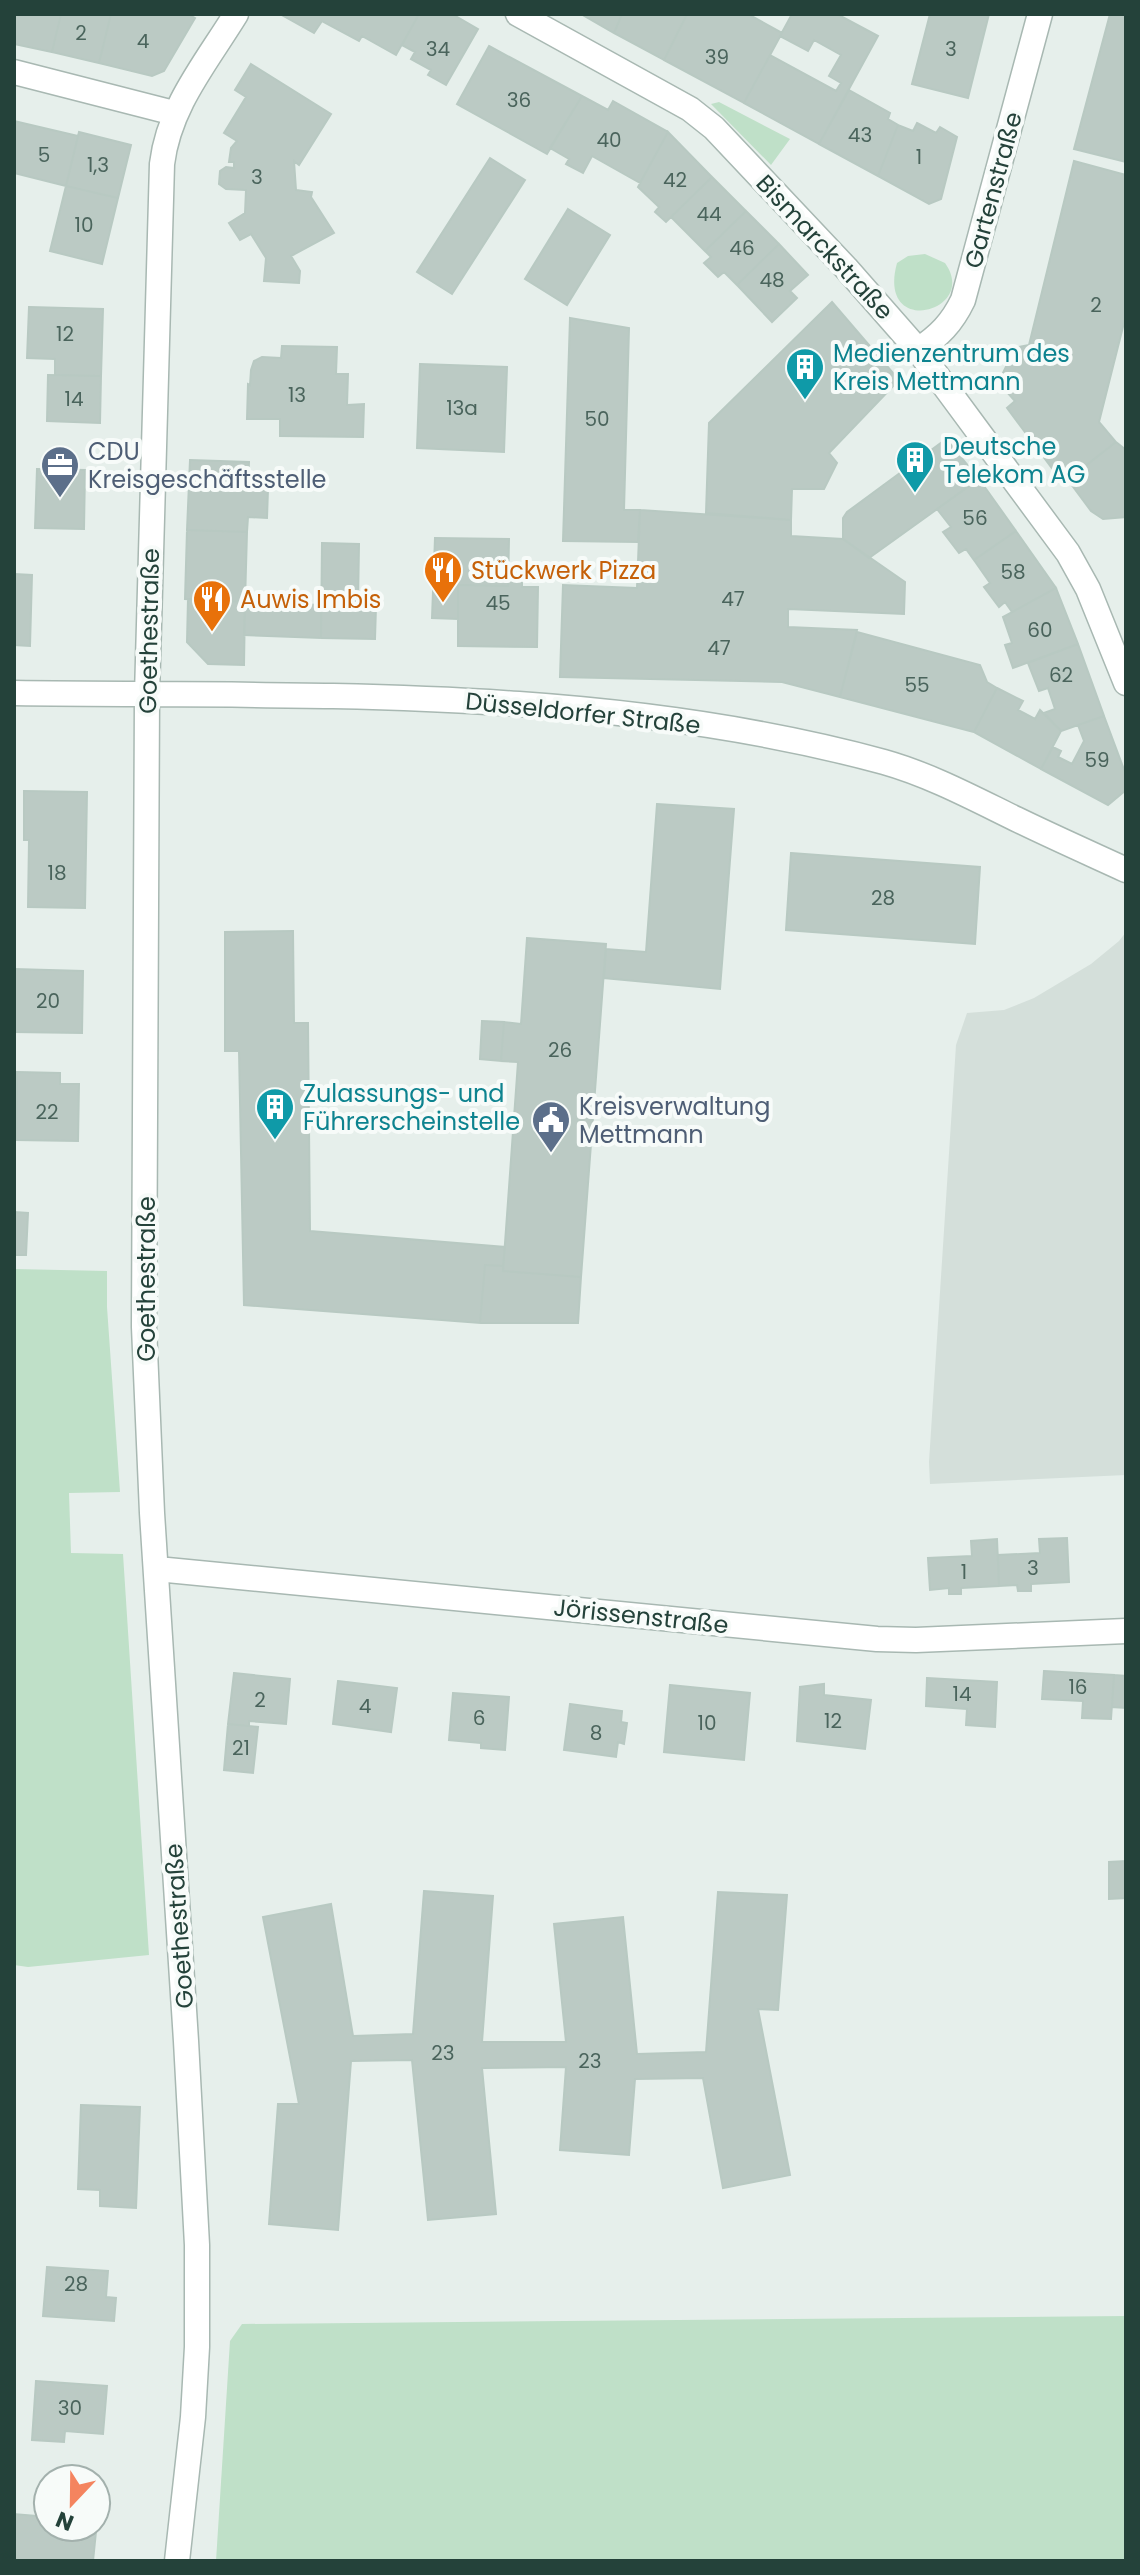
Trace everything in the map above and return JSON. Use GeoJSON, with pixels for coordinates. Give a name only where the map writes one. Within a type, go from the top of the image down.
{"type":"FeatureCollection","features":[{"type":"Feature","properties":{"kind":"street","name":"Goethestraße"},"geometry":{"type":"LineString","coordinates":[[177,2561],[193,2417],[197,2245],[144,1327],[147,695],[162,164],[166,136],[174,113],[236,14]]}},
{"type":"Feature","properties":{"kind":"street","name":"Bismarckstraße"},"geometry":{"type":"LineString","coordinates":[[518,14],[690,109],[714,128],[846,268],[918,350],[1068,553],[1088,589],[1126,683]]}},
{"type":"Feature","properties":{"kind":"street","name":"Gartenstraße"},"geometry":{"type":"LineString","coordinates":[[918,350],[940,335],[963,300],[1040,14]]}},
{"type":"Feature","properties":{"kind":"street"},"geometry":{"type":"LineString","coordinates":[[14,72],[174,113]]}},
{"type":"Feature","properties":{"kind":"street","name":"Düsseldorfer Straße"},"geometry":{"type":"LineString","coordinates":[[14,693],[461,699],[629,713],[792,741],[885,762],[924,776],[1126,870]]}},
{"type":"Feature","properties":{"kind":"street","name":"Jörissenstraße"},"geometry":{"type":"LineString","coordinates":[[157,1569],[877,1639],[1126,1631]]}},
{"type":"Feature","properties":{"kind":"shaded area"},"geometry":{"type":"Polygon","coordinates":[[[1126,932],[1126,1475],[930,1484],[956,1045],[967,1013],[1004,1010],[1034,998],[1091,964],[1126,932]]]}},
{"type":"Feature","properties":{"kind":"green space"},"geometry":{"type":"Polygon","coordinates":[[[719,102],[790,139],[771,165],[711,104],[719,102]]]}},
{"type":"Feature","properties":{"kind":"green space"},"geometry":{"type":"Polygon","coordinates":[[[925,254],[945,263],[952,280],[949,294],[940,305],[926,310],[912,309],[901,302],[894,287],[897,263],[908,256],[925,254]]]}},
{"type":"Feature","properties":{"kind":"green space"},"geometry":{"type":"Polygon","coordinates":[[[14,1269],[107,1271],[120,1492],[69,1493],[71,1553],[123,1554],[149,1955],[28,1967],[14,1965],[14,1269]]]}},
{"type":"Feature","properties":{"kind":"green space"},"geometry":{"type":"Polygon","coordinates":[[[1126,2316],[1126,2561],[216,2561],[230,2341],[242,2324],[1126,2316]]]}},
{"type":"Feature","properties":{"kind":"building"},"geometry":{"type":"Polygon","coordinates":[[[14,14],[61,14],[52,52],[14,44],[14,14]]]}},
{"type":"Feature","properties":{"kind":"building"},"geometry":{"type":"Polygon","coordinates":[[[61,14],[111,14],[99,63],[52,52],[61,14]]]}},
{"type":"Feature","properties":{"kind":"building"},"geometry":{"type":"Polygon","coordinates":[[[111,14],[188,14],[195,18],[164,71],[152,76],[99,63],[111,14]]]}},
{"type":"Feature","properties":{"kind":"building"},"geometry":{"type":"Polygon","coordinates":[[[280,14],[419,14],[396,55],[362,36],[359,41],[322,21],[314,33],[280,14]]]}},
{"type":"Feature","properties":{"kind":"building"},"geometry":{"type":"Polygon","coordinates":[[[419,14],[452,14],[478,29],[446,85],[428,75],[431,70],[411,59],[415,52],[402,45],[419,14]]]}},
{"type":"Feature","properties":{"kind":"building"},"geometry":{"type":"Polygon","coordinates":[[[581,14],[622,14],[614,33],[581,14]]]}},
{"type":"Feature","properties":{"kind":"building"},"geometry":{"type":"Polygon","coordinates":[[[622,14],[687,14],[664,60],[614,33],[622,14]]]}},
{"type":"Feature","properties":{"kind":"building"},"geometry":{"type":"Polygon","coordinates":[[[687,14],[748,14],[782,33],[744,103],[664,60],[687,14]]]}},
{"type":"Feature","properties":{"kind":"building"},"geometry":{"type":"Polygon","coordinates":[[[792,14],[837,14],[878,36],[819,144],[744,103],[770,55],[836,91],[841,83],[829,76],[841,55],[814,40],[808,51],[780,36],[792,14]]]}},
{"type":"Feature","properties":{"kind":"building"},"geometry":{"type":"Polygon","coordinates":[[[930,14],[989,14],[968,98],[912,84],[930,14]]]}},
{"type":"Feature","properties":{"kind":"building"},"geometry":{"type":"Polygon","coordinates":[[[1110,14],[1126,14],[1126,162],[1074,149],[1110,14]]]}},
{"type":"Feature","properties":{"kind":"building"},"geometry":{"type":"Polygon","coordinates":[[[489,46],[582,96],[547,154],[457,104],[489,46]]]}},
{"type":"Feature","properties":{"kind":"building"},"geometry":{"type":"Polygon","coordinates":[[[251,64],[331,114],[299,165],[294,161],[296,190],[312,192],[311,197],[334,233],[291,256],[300,271],[299,283],[264,281],[266,258],[251,234],[240,240],[229,223],[245,213],[246,190],[226,189],[219,184],[220,171],[226,167],[234,168],[234,162],[229,162],[231,148],[237,141],[224,133],[246,97],[235,90],[251,64]]]}},
{"type":"Feature","properties":{"kind":"building"},"geometry":{"type":"Polygon","coordinates":[[[849,90],[890,113],[888,119],[898,125],[878,176],[819,144],[849,90]]]}},
{"type":"Feature","properties":{"kind":"building"},"geometry":{"type":"Polygon","coordinates":[[[582,96],[608,110],[613,101],[668,132],[640,183],[592,156],[583,173],[566,164],[569,159],[550,148],[582,96]]]}},
{"type":"Feature","properties":{"kind":"building"},"geometry":{"type":"Polygon","coordinates":[[[14,121],[78,136],[66,186],[14,173],[14,121]]]}},
{"type":"Feature","properties":{"kind":"building"},"geometry":{"type":"Polygon","coordinates":[[[917,123],[936,133],[940,127],[957,137],[941,199],[929,204],[878,176],[898,125],[913,131],[917,123]]]}},
{"type":"Feature","properties":{"kind":"building"},"geometry":{"type":"Polygon","coordinates":[[[79,132],[131,145],[118,198],[66,186],[79,132]]]}},
{"type":"Feature","properties":{"kind":"building"},"geometry":{"type":"Polygon","coordinates":[[[668,132],[712,177],[666,222],[655,212],[659,207],[638,187],[668,132]]]}},
{"type":"Feature","properties":{"kind":"building"},"geometry":{"type":"Polygon","coordinates":[[[490,158],[525,180],[452,294],[417,272],[490,158]]]}},
{"type":"Feature","properties":{"kind":"building"},"geometry":{"type":"Polygon","coordinates":[[[1074,161],[1126,175],[1126,315],[1099,422],[1116,442],[1063,483],[1007,408],[1015,401],[1006,391],[1003,373],[1012,354],[1019,347],[1029,345],[1074,161]]]}},
{"type":"Feature","properties":{"kind":"building"},"geometry":{"type":"Polygon","coordinates":[[[712,177],[746,211],[705,251],[671,217],[712,177]]]}},
{"type":"Feature","properties":{"kind":"building"},"geometry":{"type":"Polygon","coordinates":[[[66,186],[118,198],[102,264],[50,251],[66,186]]]}},
{"type":"Feature","properties":{"kind":"building"},"geometry":{"type":"Polygon","coordinates":[[[568,209],[610,235],[567,305],[525,279],[568,209]]]}},
{"type":"Feature","properties":{"kind":"building"},"geometry":{"type":"Polygon","coordinates":[[[746,211],[779,244],[737,285],[724,272],[718,277],[704,263],[711,257],[705,251],[746,211]]]}},
{"type":"Feature","properties":{"kind":"building"},"geometry":{"type":"Polygon","coordinates":[[[779,244],[808,275],[790,291],[797,298],[772,322],[737,285],[779,244]]]}},
{"type":"Feature","properties":{"kind":"building","name":"Medienzentrum des Kreis Mettmann"},"geometry":{"type":"Polygon","coordinates":[[[832,302],[899,380],[829,453],[837,463],[824,489],[792,489],[791,520],[706,513],[709,423],[832,302]]]}},
{"type":"Feature","properties":{"kind":"building"},"geometry":{"type":"Polygon","coordinates":[[[29,307],[103,309],[101,376],[55,375],[55,359],[27,358],[29,307]]]}},
{"type":"Feature","properties":{"kind":"building"},"geometry":{"type":"Polygon","coordinates":[[[570,318],[629,328],[624,510],[640,510],[638,542],[563,541],[570,318]]]}},
{"type":"Feature","properties":{"kind":"building"},"geometry":{"type":"Polygon","coordinates":[[[282,346],[337,347],[336,374],[348,374],[347,405],[364,404],[363,437],[280,436],[280,419],[247,419],[248,384],[254,361],[262,357],[281,358],[282,346]]]}},
{"type":"Feature","properties":{"kind":"building"},"geometry":{"type":"Polygon","coordinates":[[[420,364],[507,367],[504,452],[417,448],[420,364]]]}},
{"type":"Feature","properties":{"kind":"building"},"geometry":{"type":"Polygon","coordinates":[[[48,375],[101,376],[100,423],[47,421],[48,375]]]}},
{"type":"Feature","properties":{"kind":"building","name":"Deutsche Telekom AG"},"geometry":{"type":"Polygon","coordinates":[[[946,439],[979,479],[869,558],[843,539],[843,518],[847,512],[946,439]]]}},
{"type":"Feature","properties":{"kind":"building"},"geometry":{"type":"Polygon","coordinates":[[[1116,442],[1126,450],[1126,517],[1103,519],[1091,511],[1068,480],[1116,442]]]}},
{"type":"Feature","properties":{"kind":"building"},"geometry":{"type":"Polygon","coordinates":[[[190,460],[249,462],[248,488],[268,489],[267,518],[248,517],[247,532],[187,530],[190,460]]]}},
{"type":"Feature","properties":{"kind":"building","name":"CDU Kreisgeschäftsstelle"},"geometry":{"type":"Polygon","coordinates":[[[37,469],[85,470],[84,529],[35,528],[37,469]]]}},
{"type":"Feature","properties":{"kind":"building"},"geometry":{"type":"Polygon","coordinates":[[[979,479],[1016,531],[974,560],[966,549],[959,553],[943,532],[951,527],[937,509],[979,479]]]}},
{"type":"Feature","properties":{"kind":"building"},"geometry":{"type":"Polygon","coordinates":[[[640,510],[791,520],[791,536],[843,539],[905,582],[904,614],[788,609],[788,627],[857,630],[840,697],[782,682],[560,677],[563,585],[637,588],[640,510]]]}},
{"type":"Feature","properties":{"kind":"building"},"geometry":{"type":"Polygon","coordinates":[[[187,530],[247,532],[245,602],[185,599],[187,530]]]}},
{"type":"Feature","properties":{"kind":"building"},"geometry":{"type":"Polygon","coordinates":[[[1016,531],[1056,588],[1012,612],[1005,602],[999,607],[984,587],[990,583],[974,560],[1016,531]]]}},
{"type":"Feature","properties":{"kind":"building"},"geometry":{"type":"Polygon","coordinates":[[[435,538],[509,539],[508,586],[458,585],[458,619],[432,618],[435,538]]]}},
{"type":"Feature","properties":{"kind":"building"},"geometry":{"type":"Polygon","coordinates":[[[322,543],[359,544],[358,605],[376,606],[375,639],[321,638],[322,543]]]}},
{"type":"Feature","properties":{"kind":"building"},"geometry":{"type":"Polygon","coordinates":[[[14,574],[32,575],[30,646],[14,645],[14,574]]]}},
{"type":"Feature","properties":{"kind":"building"},"geometry":{"type":"Polygon","coordinates":[[[508,581],[522,581],[522,587],[538,587],[537,647],[458,646],[458,585],[508,586],[508,581]]]}},
{"type":"Feature","properties":{"kind":"building"},"geometry":{"type":"Polygon","coordinates":[[[1056,588],[1078,644],[1013,668],[1005,645],[1012,643],[1003,617],[1056,588]]]}},
{"type":"Feature","properties":{"kind":"building"},"geometry":{"type":"Polygon","coordinates":[[[188,599],[245,602],[244,665],[208,664],[187,642],[188,599]]]}},
{"type":"Feature","properties":{"kind":"building"},"geometry":{"type":"Polygon","coordinates":[[[245,602],[321,605],[321,638],[244,635],[245,602]]]}},
{"type":"Feature","properties":{"kind":"building"},"geometry":{"type":"Polygon","coordinates":[[[857,632],[980,665],[987,682],[997,688],[974,732],[840,697],[857,632]]]}},
{"type":"Feature","properties":{"kind":"building"},"geometry":{"type":"Polygon","coordinates":[[[1078,644],[1104,716],[1061,731],[1044,713],[1055,709],[1048,688],[1039,691],[1028,663],[1078,644]]]}},
{"type":"Feature","properties":{"kind":"building"},"geometry":{"type":"Polygon","coordinates":[[[997,688],[1023,701],[1018,710],[1035,719],[1040,710],[1061,731],[1041,769],[974,732],[997,688]]]}},
{"type":"Feature","properties":{"kind":"building"},"geometry":{"type":"Polygon","coordinates":[[[1104,716],[1126,775],[1126,790],[1108,805],[1041,769],[1053,747],[1061,751],[1058,757],[1072,764],[1084,741],[1078,725],[1104,716]]]}},
{"type":"Feature","properties":{"kind":"building"},"geometry":{"type":"Polygon","coordinates":[[[24,791],[87,792],[85,908],[28,907],[29,840],[24,840],[24,791]]]}},
{"type":"Feature","properties":{"kind":"building"},"geometry":{"type":"Polygon","coordinates":[[[657,804],[734,809],[720,989],[604,978],[606,949],[646,952],[657,804]]]}},
{"type":"Feature","properties":{"kind":"building"},"geometry":{"type":"Polygon","coordinates":[[[791,853],[980,867],[975,944],[786,930],[791,853]]]}},
{"type":"Feature","properties":{"kind":"building","name":"Zulassungs- und Führerscheinstelle"},"geometry":{"type":"Polygon","coordinates":[[[293,931],[294,1023],[308,1023],[310,1231],[505,1247],[503,1266],[485,1265],[480,1323],[244,1305],[239,1051],[225,1051],[225,932],[293,931]]]}},
{"type":"Feature","properties":{"kind":"building","name":"Kreisverwaltung Mettmann"},"geometry":{"type":"Polygon","coordinates":[[[527,938],[606,944],[581,1277],[503,1271],[518,1062],[501,1061],[504,1022],[521,1024],[527,938]]]}},
{"type":"Feature","properties":{"kind":"building"},"geometry":{"type":"Polygon","coordinates":[[[14,969],[83,971],[82,1033],[14,1032],[14,969]]]}},
{"type":"Feature","properties":{"kind":"building"},"geometry":{"type":"Polygon","coordinates":[[[482,1021],[504,1022],[501,1061],[480,1059],[482,1021]]]}},
{"type":"Feature","properties":{"kind":"building"},"geometry":{"type":"Polygon","coordinates":[[[17,1072],[60,1073],[60,1084],[79,1084],[78,1141],[16,1140],[17,1072]]]}},
{"type":"Feature","properties":{"kind":"building"},"geometry":{"type":"Polygon","coordinates":[[[14,1212],[28,1213],[26,1255],[14,1255],[14,1212]]]}},
{"type":"Feature","properties":{"kind":"building"},"geometry":{"type":"Polygon","coordinates":[[[485,1265],[503,1266],[503,1271],[581,1277],[578,1323],[480,1323],[485,1265]]]}},
{"type":"Feature","properties":{"kind":"building"},"geometry":{"type":"Polygon","coordinates":[[[1067,1538],[1069,1582],[1031,1584],[1031,1591],[1018,1591],[1017,1585],[999,1586],[998,1555],[1040,1553],[1039,1539],[1067,1538]]]}},
{"type":"Feature","properties":{"kind":"building"},"geometry":{"type":"Polygon","coordinates":[[[997,1539],[999,1586],[961,1588],[961,1594],[949,1594],[949,1588],[930,1590],[928,1558],[972,1556],[971,1541],[997,1539]]]}},
{"type":"Feature","properties":{"kind":"building"},"geometry":{"type":"Polygon","coordinates":[[[1044,1671],[1114,1675],[1111,1719],[1082,1718],[1083,1701],[1042,1699],[1044,1671]]]}},
{"type":"Feature","properties":{"kind":"building"},"geometry":{"type":"Polygon","coordinates":[[[234,1673],[290,1679],[286,1724],[249,1721],[249,1726],[228,1724],[234,1673]]]}},
{"type":"Feature","properties":{"kind":"building"},"geometry":{"type":"Polygon","coordinates":[[[1114,1675],[1126,1676],[1126,1708],[1112,1707],[1114,1675]]]}},
{"type":"Feature","properties":{"kind":"building"},"geometry":{"type":"Polygon","coordinates":[[[927,1678],[997,1682],[995,1727],[966,1725],[967,1709],[926,1706],[927,1678]]]}},
{"type":"Feature","properties":{"kind":"building"},"geometry":{"type":"Polygon","coordinates":[[[338,1681],[397,1688],[391,1732],[333,1724],[338,1681]]]}},
{"type":"Feature","properties":{"kind":"building"},"geometry":{"type":"Polygon","coordinates":[[[824,1684],[824,1695],[871,1700],[865,1749],[797,1741],[800,1687],[824,1684]]]}},
{"type":"Feature","properties":{"kind":"building"},"geometry":{"type":"Polygon","coordinates":[[[670,1685],[750,1693],[744,1760],[664,1752],[670,1685]]]}},
{"type":"Feature","properties":{"kind":"building"},"geometry":{"type":"Polygon","coordinates":[[[453,1693],[509,1697],[505,1750],[481,1748],[481,1743],[449,1740],[453,1693]]]}},
{"type":"Feature","properties":{"kind":"building"},"geometry":{"type":"Polygon","coordinates":[[[570,1704],[622,1711],[621,1722],[627,1723],[624,1744],[618,1742],[616,1757],[564,1750],[570,1704]]]}},
{"type":"Feature","properties":{"kind":"building"},"geometry":{"type":"Polygon","coordinates":[[[228,1724],[258,1727],[253,1773],[224,1770],[228,1724]]]}},
{"type":"Feature","properties":{"kind":"building"},"geometry":{"type":"Polygon","coordinates":[[[1126,1861],[1126,1898],[1109,1899],[1109,1862],[1126,1861]]]}},
{"type":"Feature","properties":{"kind":"building"},"geometry":{"type":"Polygon","coordinates":[[[424,1891],[493,1896],[482,2042],[566,2042],[554,1924],[623,1917],[637,2054],[706,2052],[718,1892],[787,1895],[778,2010],[758,2009],[790,2175],[723,2188],[703,2078],[635,2079],[629,2155],[560,2150],[566,2067],[482,2068],[496,2214],[428,2220],[412,2060],[351,2061],[338,2230],[269,2224],[278,2104],[299,2104],[263,1917],[331,1904],[353,2036],[413,2034],[424,1891]]]}},
{"type":"Feature","properties":{"kind":"building"},"geometry":{"type":"Polygon","coordinates":[[[81,2105],[140,2107],[136,2208],[100,2206],[100,2190],[78,2189],[81,2105]]]}},
{"type":"Feature","properties":{"kind":"building"},"geometry":{"type":"Polygon","coordinates":[[[47,2267],[108,2271],[106,2297],[116,2298],[114,2321],[43,2316],[47,2267]]]}},
{"type":"Feature","properties":{"kind":"building"},"geometry":{"type":"Polygon","coordinates":[[[36,2381],[107,2386],[103,2434],[65,2431],[64,2442],[32,2440],[36,2381]]]}},
{"type":"Feature","properties":{"kind":"building"},"geometry":{"type":"Polygon","coordinates":[[[14,2514],[32,2516],[32,2543],[95,2543],[93,2561],[14,2561],[14,2514]]]}},
{"type":"Feature","properties":{"kind":"place","name":"Medienzentrum des Kreis Mettmann"},"geometry":{"type":"Point","coordinates":[805,401]}},
{"type":"Feature","properties":{"kind":"place","name":"Deutsche Telekom AG"},"geometry":{"type":"Point","coordinates":[915,494]}},
{"type":"Feature","properties":{"kind":"place","name":"CDU Kreisgeschäftsstelle"},"geometry":{"type":"Point","coordinates":[60,499]}},
{"type":"Feature","properties":{"kind":"place","name":"Stückwerk Pizza"},"geometry":{"type":"Point","coordinates":[443,604]}},
{"type":"Feature","properties":{"kind":"place","name":"Auwis Imbis"},"geometry":{"type":"Point","coordinates":[212,633]}},
{"type":"Feature","properties":{"kind":"place","name":"Zulassungs- und Führerscheinstelle"},"geometry":{"type":"Point","coordinates":[275,1141]}},
{"type":"Feature","properties":{"kind":"place","name":"Kreisverwaltung Mettmann"},"geometry":{"type":"Point","coordinates":[551,1154]}}]}
